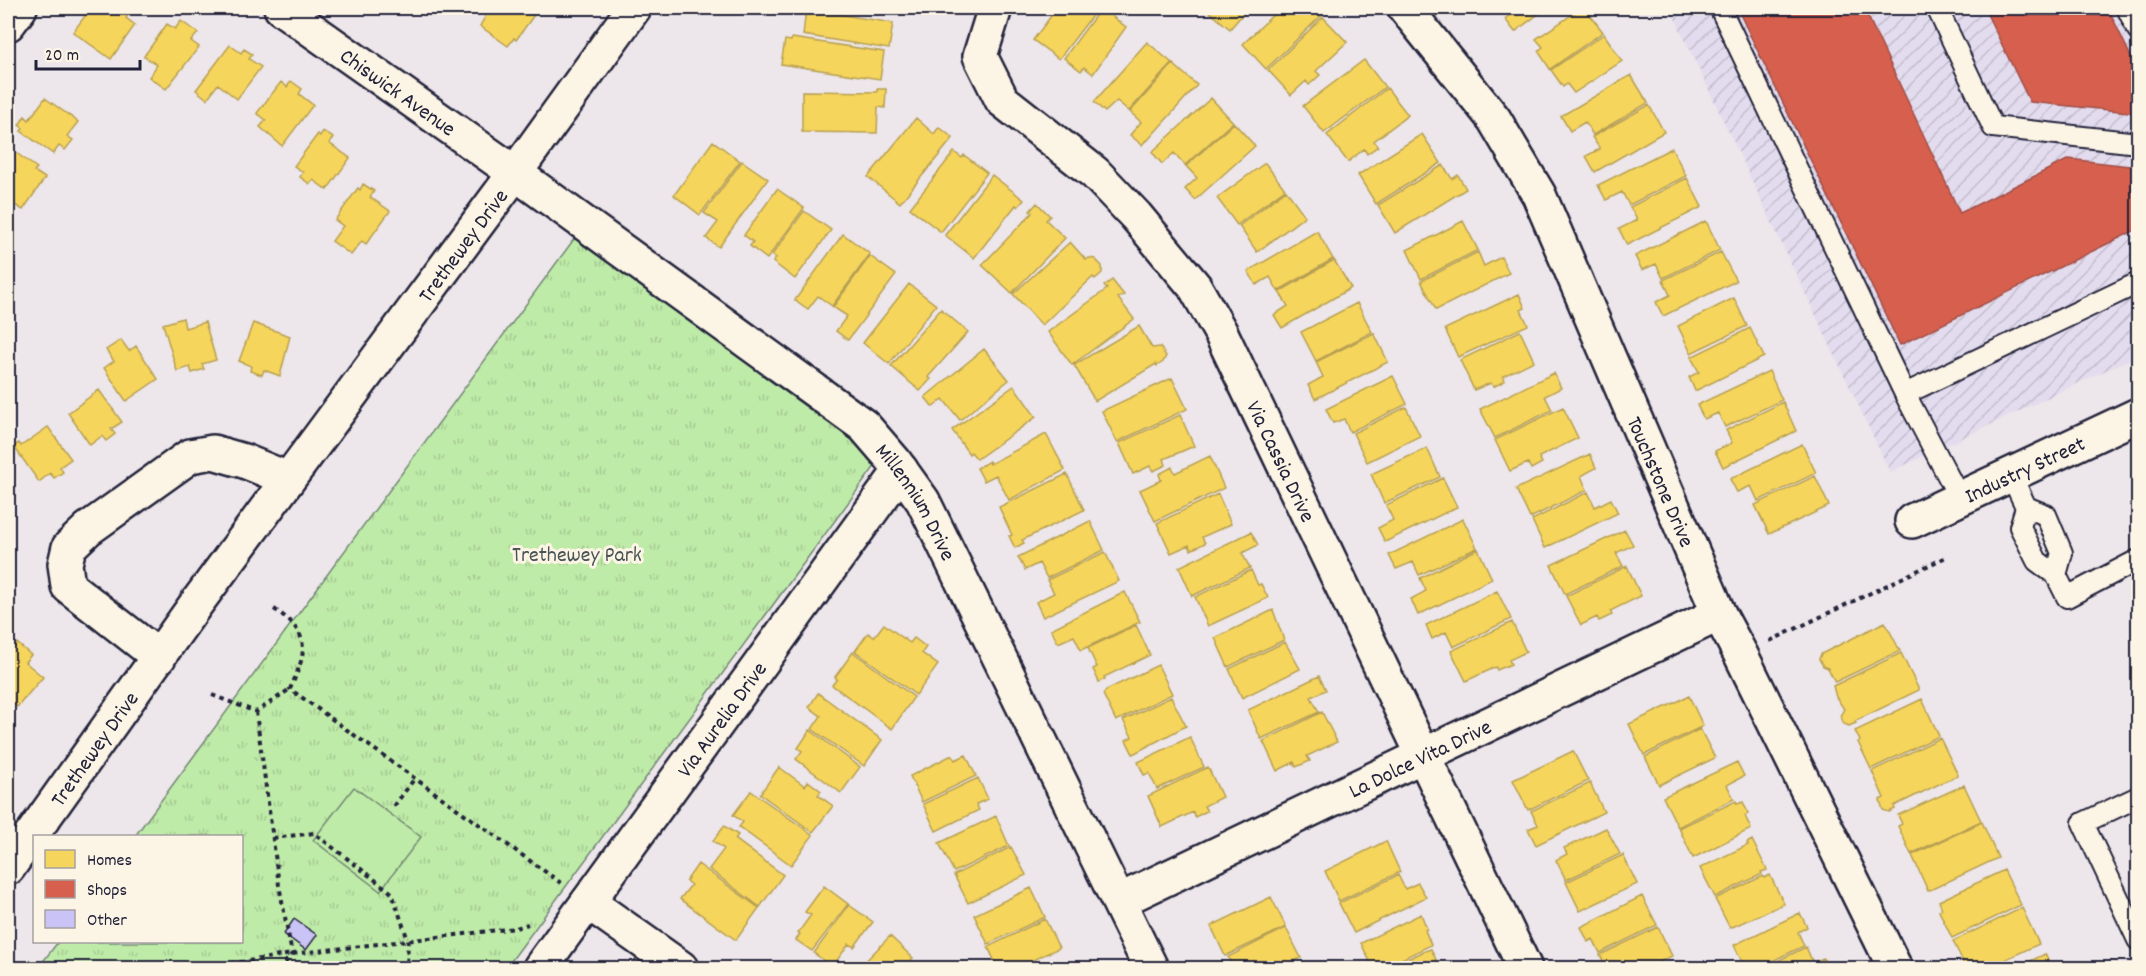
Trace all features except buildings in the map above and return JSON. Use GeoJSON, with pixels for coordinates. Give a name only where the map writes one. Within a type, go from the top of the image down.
{"type":"FeatureCollection","features":[{"type":"Feature","properties":{"kind":"street"},"geometry":{"type":"LineString","coordinates":[[8,24],[20,8]]}},
{"type":"Feature","properties":{"kind":"street","name":"Chiswick Avenue"},"geometry":{"type":"LineString","coordinates":[[281,8],[515,173]]}},
{"type":"Feature","properties":{"kind":"street","name":"Trethewey Drive"},"geometry":{"type":"LineString","coordinates":[[8,868],[288,479],[634,8]]}},
{"type":"Feature","properties":{"kind":"street","name":"Via Cassia Drive"},"geometry":{"type":"LineString","coordinates":[[995,8],[980,56],[1002,99],[1095,173],[1136,216],[1195,287],[1221,333],[1526,969]]}},
{"type":"Feature","properties":{"kind":"street","name":"Touchstone Drive"},"geometry":{"type":"LineString","coordinates":[[1405,8],[1494,119],[1539,195],[1719,614],[1895,969]]}},
{"type":"Feature","properties":{"kind":"street","name":"Millennium Drive"},"geometry":{"type":"LineString","coordinates":[[515,173],[864,426],[901,470],[923,501],[1151,969]]}},
{"type":"Feature","properties":{"kind":"street","name":"Industry Street"},"geometry":{"type":"LineString","coordinates":[[1912,521],[2139,415]]}},
{"type":"Feature","properties":{"kind":"street"},"geometry":{"type":"LineString","coordinates":[[159,657],[68,586],[65,564],[69,547],[88,529],[190,456],[213,452],[244,461],[288,479]]}},
{"type":"Feature","properties":{"kind":"street","name":"Via Aurelia Drive"},"geometry":{"type":"LineString","coordinates":[[540,969],[901,470]]}},
{"type":"Feature","properties":{"kind":"street","name":"La Dolce Vita Drive"},"geometry":{"type":"LineString","coordinates":[[1119,902],[1719,614]]}},
{"type":"Feature","properties":{"kind":"street"},"geometry":{"type":"LineString","coordinates":[[588,902],[681,969]]}},
{"type":"Feature","properties":{"kind":"lane"},"geometry":{"type":"LineString","coordinates":[[1720,8],[1905,394],[1960,499]]}},
{"type":"Feature","properties":{"kind":"lane"},"geometry":{"type":"LineString","coordinates":[[1937,8],[1994,128],[2139,143]]}},
{"type":"Feature","properties":{"kind":"lane"},"geometry":{"type":"LineString","coordinates":[[2127,8],[2139,30]]}},
{"type":"Feature","properties":{"kind":"lane"},"geometry":{"type":"LineString","coordinates":[[1905,394],[2139,283]]}},
{"type":"Feature","properties":{"kind":"lane"},"geometry":{"type":"LineString","coordinates":[[2011,475],[2026,507],[2020,526],[2037,561],[2056,575],[2067,597],[2139,560]]}},
{"type":"Feature","properties":{"kind":"lane"},"geometry":{"type":"LineString","coordinates":[[2026,507],[2046,515],[2062,553],[2056,575]]}},
{"type":"Feature","properties":{"kind":"lane"},"geometry":{"type":"LineString","coordinates":[[2139,797],[2083,823],[2139,940]]}},
{"type":"Feature","properties":{"kind":"path"},"geometry":{"type":"LineString","coordinates":[[1741,655],[1948,556]]}},
{"type":"Feature","properties":{"kind":"path"},"geometry":{"type":"LineString","coordinates":[[256,712],[290,689],[302,663],[303,641],[292,620],[274,609]]}},
{"type":"Feature","properties":{"kind":"path"},"geometry":{"type":"LineString","coordinates":[[290,689],[588,902]]}},
{"type":"Feature","properties":{"kind":"path"},"geometry":{"type":"LineString","coordinates":[[212,695],[256,712]]}},
{"type":"Feature","properties":{"kind":"path"},"geometry":{"type":"LineString","coordinates":[[256,712],[279,885],[292,954],[281,969]]}},
{"type":"Feature","properties":{"kind":"path"},"geometry":{"type":"LineString","coordinates":[[394,806],[415,778]]}},
{"type":"Feature","properties":{"kind":"path"},"geometry":{"type":"LineString","coordinates":[[273,838],[314,833],[392,893],[408,940],[407,969]]}},
{"type":"Feature","properties":{"kind":"path"},"geometry":{"type":"LineString","coordinates":[[204,969],[292,954],[516,928],[537,921]]}},
{"type":"Feature","properties":{"kind":"shaded area"},"geometry":{"type":"Polygon","coordinates":[[[1670,8],[2138,8],[2138,355],[1890,472],[1670,8]]]}},
{"type":"Feature","properties":{"kind":"green space","name":"Trethewey Park"},"geometry":{"type":"Polygon","coordinates":[[[577,235],[881,458],[506,968],[38,968],[57,943],[243,943],[243,835],[136,835],[577,235]]]}},
{"type":"Feature","properties":{"kind":"green space"},"geometry":{"type":"Polygon","coordinates":[[[354,787],[421,837],[380,891],[313,840],[354,787]]]}}]}
